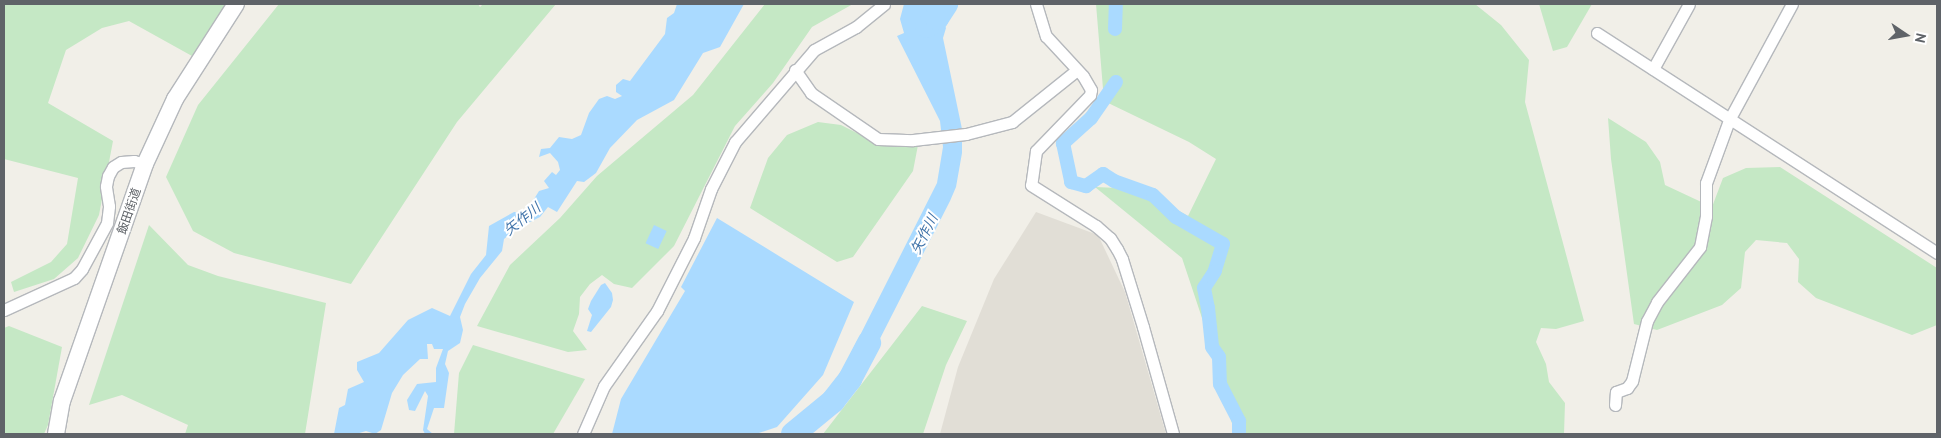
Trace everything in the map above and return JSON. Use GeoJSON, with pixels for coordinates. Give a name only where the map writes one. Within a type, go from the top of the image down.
{"type":"FeatureCollection","features":[{"type":"Feature","properties":{"kind":"street","name":"飯田街道"},"geometry":{"type":"LineString","coordinates":[[56,434],[62,401],[145,164],[175,98],[236,4]]}},
{"type":"Feature","properties":{"kind":"street"},"geometry":{"type":"LineString","coordinates":[[583,434],[604,386],[657,311],[694,238],[711,189],[735,142],[814,50],[856,27],[884,4]]}},
{"type":"Feature","properties":{"kind":"street"},"geometry":{"type":"LineString","coordinates":[[1036,4],[1046,36],[1088,83],[1091,90],[1090,95],[1036,151],[1031,185],[1096,226],[1110,238],[1117,249],[1122,259],[1140,318],[1173,434]]}},
{"type":"Feature","properties":{"kind":"street"},"geometry":{"type":"LineString","coordinates":[[1653,69],[1689,4]]}},
{"type":"Feature","properties":{"kind":"street"},"geometry":{"type":"LineString","coordinates":[[1616,405],[1616,392],[1627,388],[1632,381],[1646,321],[1657,302],[1700,246],[1706,216],[1706,183],[1730,120],[1792,4]]}},
{"type":"Feature","properties":{"kind":"street"},"geometry":{"type":"LineString","coordinates":[[1597,33],[1937,253]]}},
{"type":"Feature","properties":{"kind":"street"},"geometry":{"type":"LineString","coordinates":[[795,70],[811,93],[878,139],[932,138],[966,134],[1012,122],[1077,70]]}},
{"type":"Feature","properties":{"kind":"street"},"geometry":{"type":"LineString","coordinates":[[4,310],[74,278],[82,269],[107,223],[109,206],[106,186],[108,176],[113,167],[121,162],[134,161],[145,164]]}},
{"type":"Feature","properties":{"kind":"shaded area"},"geometry":{"type":"Polygon","coordinates":[[[1036,212],[1098,235],[1125,292],[1166,434],[940,434],[958,367],[994,279],[1036,212]]]}},
{"type":"Feature","properties":{"kind":"green space"},"geometry":{"type":"Polygon","coordinates":[[[4,4],[227,4],[192,56],[129,21],[102,28],[66,50],[48,103],[113,141],[99,215],[78,258],[54,279],[14,292],[11,282],[51,262],[67,244],[78,178],[4,159],[4,4]]]}},
{"type":"Feature","properties":{"kind":"green space"},"geometry":{"type":"Polygon","coordinates":[[[279,4],[478,4],[480,7],[483,4],[556,4],[457,122],[351,284],[234,253],[193,231],[166,177],[198,105],[279,4]]]}},
{"type":"Feature","properties":{"kind":"green space"},"geometry":{"type":"Polygon","coordinates":[[[765,4],[853,4],[812,27],[773,83],[735,126],[674,246],[632,288],[614,284],[602,275],[590,284],[580,297],[579,314],[573,331],[587,350],[568,352],[477,326],[510,265],[560,218],[597,176],[693,95],[765,4]]]}},
{"type":"Feature","properties":{"kind":"green space"},"geometry":{"type":"Polygon","coordinates":[[[1096,4],[1475,4],[1501,25],[1529,60],[1525,102],[1584,321],[1556,329],[1541,328],[1536,342],[1546,364],[1549,382],[1565,403],[1564,434],[1235,434],[1207,333],[1182,258],[1095,187],[1140,189],[1188,216],[1216,159],[1189,142],[1104,101],[1096,4]]]}},
{"type":"Feature","properties":{"kind":"green space"},"geometry":{"type":"Polygon","coordinates":[[[1539,4],[1592,4],[1567,47],[1553,51],[1539,4]]]}},
{"type":"Feature","properties":{"kind":"green space"},"geometry":{"type":"Polygon","coordinates":[[[1608,118],[1646,142],[1660,162],[1665,185],[1712,207],[1723,178],[1746,168],[1780,167],[1937,268],[1937,325],[1912,335],[1816,298],[1798,282],[1799,259],[1787,243],[1756,240],[1745,252],[1741,288],[1722,305],[1657,330],[1634,324],[1611,159],[1608,118]]]}},
{"type":"Feature","properties":{"kind":"green space"},"geometry":{"type":"Polygon","coordinates":[[[818,122],[841,125],[867,138],[893,144],[918,145],[913,171],[853,257],[837,262],[750,208],[768,158],[787,135],[818,122]]]}},
{"type":"Feature","properties":{"kind":"green space"},"geometry":{"type":"Polygon","coordinates":[[[149,225],[188,265],[218,276],[326,303],[305,434],[185,434],[188,425],[122,395],[89,405],[149,225]]]}},
{"type":"Feature","properties":{"kind":"green space"},"geometry":{"type":"Polygon","coordinates":[[[922,306],[967,321],[946,365],[923,434],[823,434],[922,306]]]}},
{"type":"Feature","properties":{"kind":"green space"},"geometry":{"type":"Polygon","coordinates":[[[9,326],[62,347],[48,425],[44,434],[4,434],[4,328],[9,326]]]}},
{"type":"Feature","properties":{"kind":"green space"},"geometry":{"type":"Polygon","coordinates":[[[473,345],[585,379],[553,434],[454,434],[459,373],[473,345]]]}},
{"type":"Feature","properties":{"kind":"water"},"geometry":{"type":"Polygon","coordinates":[[[677,4],[744,4],[720,47],[703,53],[674,100],[637,120],[610,148],[596,173],[584,182],[577,181],[557,212],[548,207],[540,217],[516,229],[504,239],[502,251],[480,278],[460,317],[463,330],[460,343],[448,351],[445,364],[449,373],[444,408],[434,408],[427,429],[433,434],[425,434],[423,430],[428,396],[425,391],[415,411],[409,410],[407,400],[417,384],[436,382],[436,368],[443,349],[434,349],[432,344],[427,344],[428,359],[420,359],[403,375],[392,393],[381,430],[375,434],[366,431],[356,434],[334,434],[339,408],[345,405],[348,389],[364,382],[357,370],[357,362],[379,353],[408,320],[432,308],[450,316],[471,274],[486,255],[489,226],[514,212],[526,212],[539,191],[549,188],[544,181],[552,172],[556,175],[560,170],[558,162],[550,153],[539,157],[541,149],[550,148],[559,137],[572,139],[581,135],[589,113],[599,99],[607,96],[615,99],[622,96],[616,92],[616,85],[623,79],[630,81],[665,34],[667,18],[674,13],[677,4]]]}},
{"type":"Feature","properties":{"kind":"water"},"geometry":{"type":"Polygon","coordinates":[[[904,4],[930,4],[938,9],[946,28],[943,38],[962,129],[962,153],[956,187],[950,201],[862,374],[845,365],[937,183],[943,147],[940,121],[897,36],[904,33],[900,19],[904,4]]]}},
{"type":"Feature","properties":{"kind":"water"},"geometry":{"type":"Polygon","coordinates":[[[717,218],[854,302],[823,375],[777,427],[756,434],[612,434],[621,399],[685,291],[681,287],[717,218]]]}},
{"type":"Feature","properties":{"kind":"water"},"geometry":{"type":"Polygon","coordinates":[[[654,225],[667,231],[658,249],[646,243],[654,225]]]}},
{"type":"Feature","properties":{"kind":"water"},"geometry":{"type":"Polygon","coordinates":[[[605,283],[612,293],[611,307],[591,332],[587,331],[592,315],[588,309],[591,301],[601,285],[605,283]]]}},
{"type":"Feature","properties":{"kind":"waterway"},"geometry":{"type":"LineString","coordinates":[[927,26],[937,18],[946,4]]}},
{"type":"Feature","properties":{"kind":"waterway"},"geometry":{"type":"LineString","coordinates":[[1115,29],[1116,4]]}},
{"type":"Feature","properties":{"kind":"waterway"},"geometry":{"type":"LineString","coordinates":[[1116,82],[1091,118],[1063,143],[1071,182],[1086,186],[1103,174],[1114,181],[1153,195],[1176,217],[1223,244],[1215,271],[1204,288],[1212,347],[1219,357],[1220,384],[1239,421],[1239,434]]}},
{"type":"Feature","properties":{"kind":"waterway","name":"矢作川"},"geometry":{"type":"LineString","coordinates":[[793,434],[833,401],[850,379],[869,343]]}}]}
